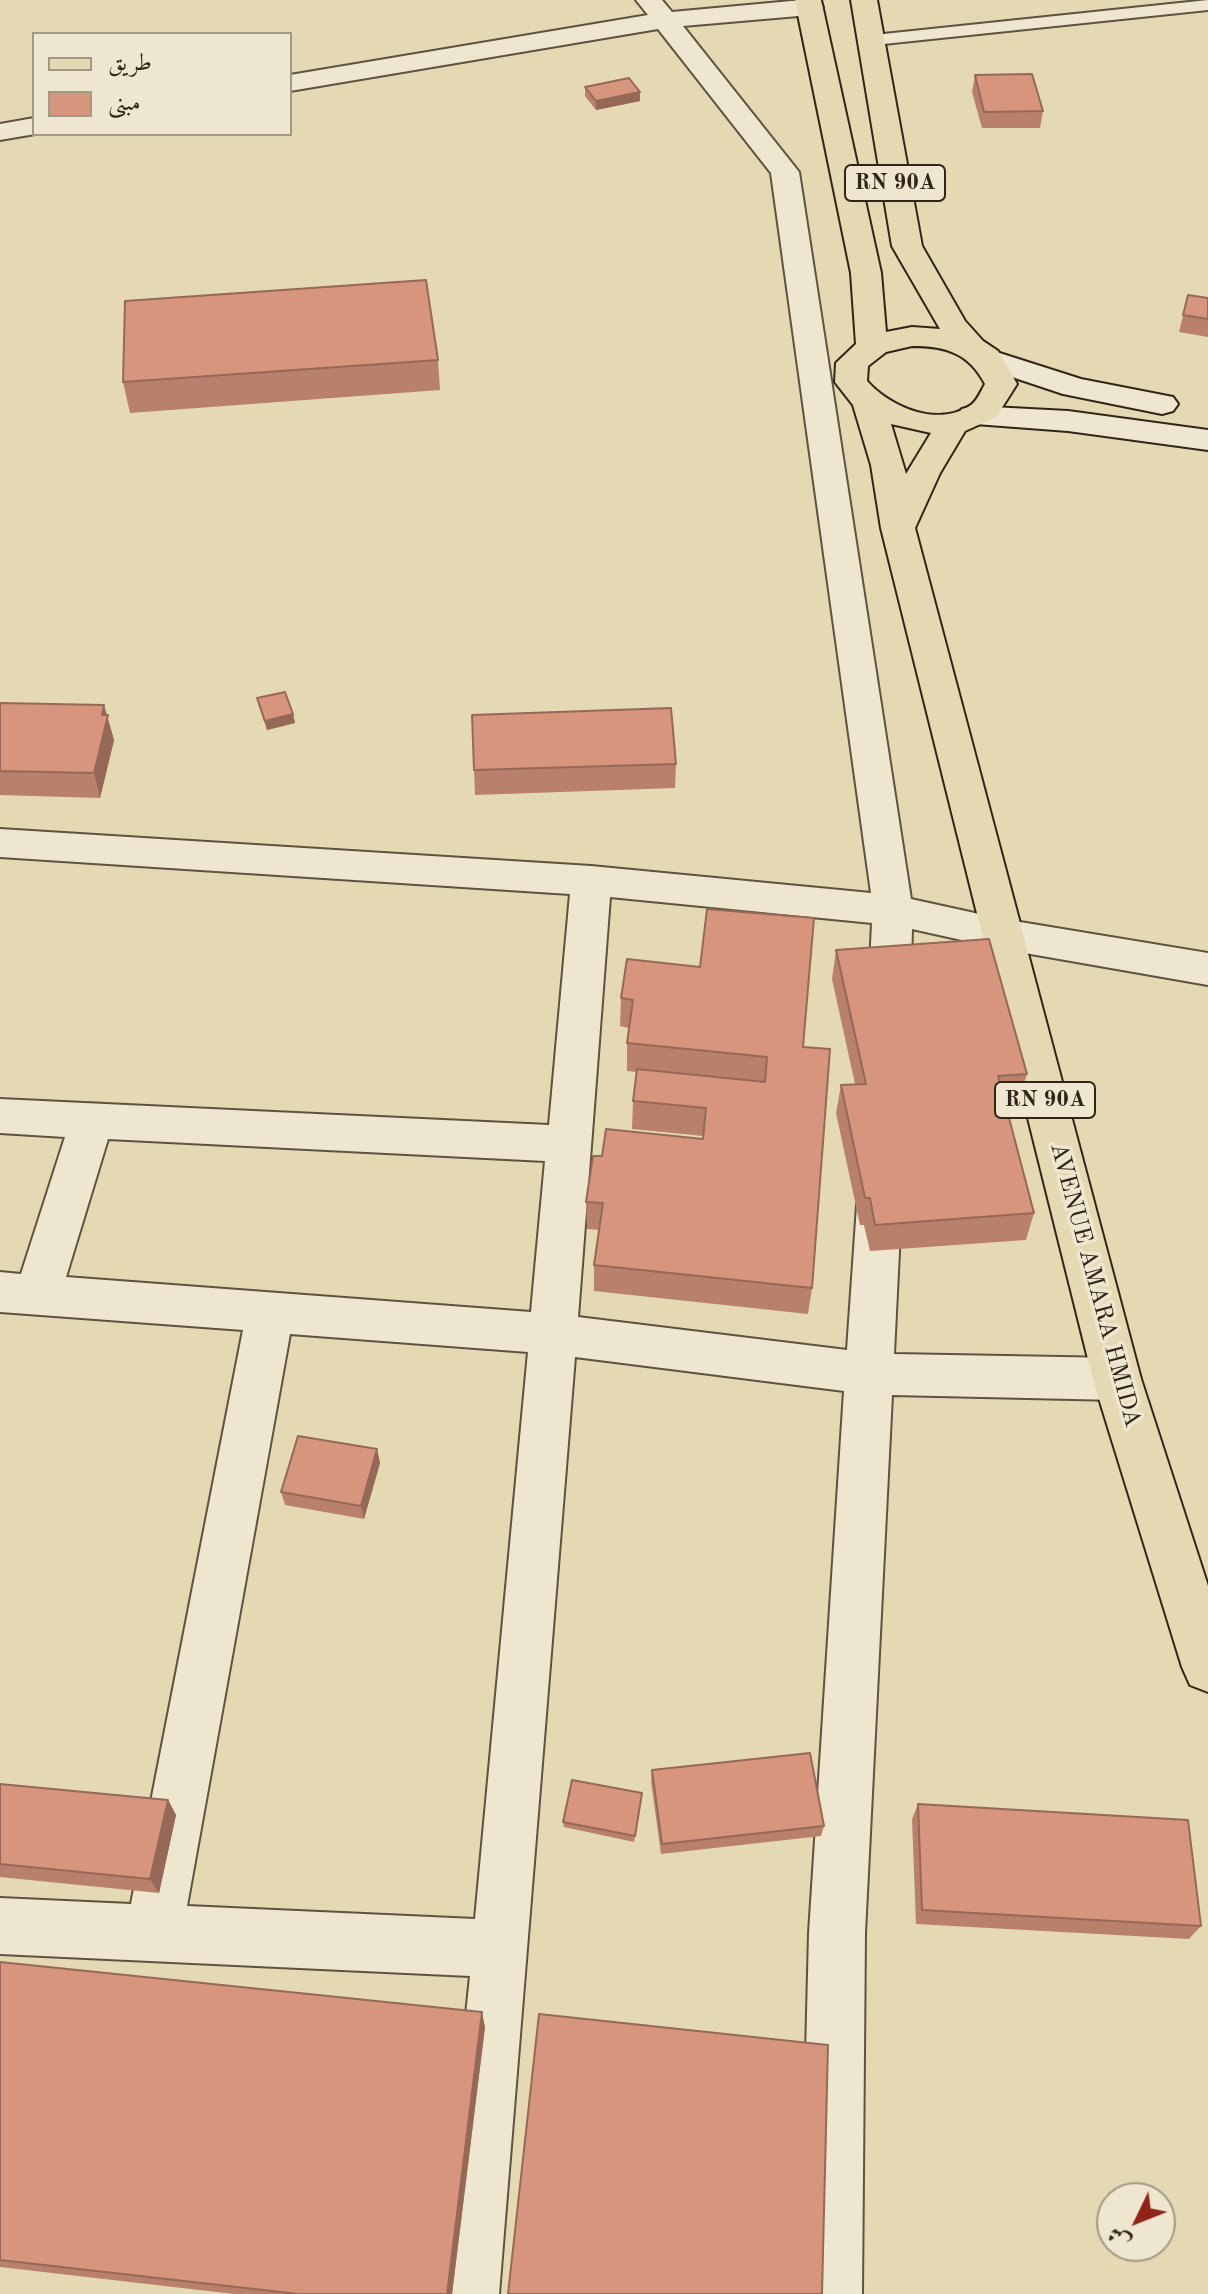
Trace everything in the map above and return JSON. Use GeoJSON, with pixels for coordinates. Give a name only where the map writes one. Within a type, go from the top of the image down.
{"type":"FeatureCollection","features":[{"type":"Feature","properties":{"kind":"main road","name":"RN 90A"},"geometry":{"type":"LineString","coordinates":[[864,0],[874,40],[901,225],[907,246],[940,308],[980,353]]}},
{"type":"Feature","properties":{"kind":"main road","name":"RN 90A"},"geometry":{"type":"LineString","coordinates":[[809,4],[866,273],[872,347]]}},
{"type":"Feature","properties":{"kind":"main road"},"geometry":{"type":"LineString","coordinates":[[910,337],[942,339],[980,353],[1001,384],[997,396],[988,407],[963,419],[908,421],[847,395],[852,368],[859,357],[872,347],[910,337]]}},
{"type":"Feature","properties":{"kind":"main road","name":"AVENUE AMARA HMIDA"},"geometry":{"type":"LineString","coordinates":[[847,395],[888,465],[898,528],[1117,1379],[1208,1667]]}},
{"type":"Feature","properties":{"kind":"main road"},"geometry":{"type":"LineString","coordinates":[[898,528],[923,473],[963,419]]}},
{"type":"Feature","properties":{"kind":"street"},"geometry":{"type":"LineString","coordinates":[[292,83],[657,10],[809,4]]}},
{"type":"Feature","properties":{"kind":"street"},"geometry":{"type":"LineString","coordinates":[[657,10],[785,172],[847,395],[893,910],[886,1049]]}},
{"type":"Feature","properties":{"kind":"street"},"geometry":{"type":"LineString","coordinates":[[0,132],[32,126]]}},
{"type":"Feature","properties":{"kind":"street"},"geometry":{"type":"LineString","coordinates":[[980,353],[1074,387],[1208,411]]}},
{"type":"Feature","properties":{"kind":"street"},"geometry":{"type":"LineString","coordinates":[[963,419],[1068,421],[1208,440]]}},
{"type":"Feature","properties":{"kind":"street"},"geometry":{"type":"LineString","coordinates":[[0,843],[591,881],[893,910],[1002,934],[1208,969]]}},
{"type":"Feature","properties":{"kind":"street"},"geometry":{"type":"LineString","coordinates":[[468,2294],[501,1949],[591,881]]}},
{"type":"Feature","properties":{"kind":"street"},"geometry":{"type":"LineString","coordinates":[[0,1116],[568,1144]]}},
{"type":"Feature","properties":{"kind":"street"},"geometry":{"type":"LineString","coordinates":[[92,1121],[18,1293],[552,1334],[871,1374],[1117,1379]]}},
{"type":"Feature","properties":{"kind":"street"},"geometry":{"type":"LineString","coordinates":[[831,2294],[837,1933],[881,1158]]}},
{"type":"Feature","properties":{"kind":"street"},"geometry":{"type":"LineString","coordinates":[[154,1933],[270,1313]]}},
{"type":"Feature","properties":{"kind":"street"},"geometry":{"type":"LineString","coordinates":[[0,1926],[501,1949]]}},
{"type":"Feature","properties":{"kind":"lane"},"geometry":{"type":"LineString","coordinates":[[874,40],[1208,5]]}},
{"type":"Feature","properties":{"kind":"building"},"geometry":{"type":"Polygon","coordinates":[[[1032,74],[1043,111],[984,112],[975,75],[1032,74]]]}},
{"type":"Feature","properties":{"kind":"building"},"geometry":{"type":"Polygon","coordinates":[[[629,78],[640,92],[596,101],[585,87],[629,78]]]}},
{"type":"Feature","properties":{"kind":"building"},"geometry":{"type":"Polygon","coordinates":[[[426,280],[438,360],[123,382],[125,301],[426,280]]]}},
{"type":"Feature","properties":{"kind":"building"},"geometry":{"type":"Polygon","coordinates":[[[1188,295],[1208,298],[1208,319],[1183,315],[1188,295]]]}},
{"type":"Feature","properties":{"kind":"building"},"geometry":{"type":"Polygon","coordinates":[[[285,692],[293,714],[265,721],[257,698],[285,692]]]}},
{"type":"Feature","properties":{"kind":"building"},"geometry":{"type":"Polygon","coordinates":[[[0,703],[104,705],[102,715],[108,715],[94,773],[0,771],[0,703]]]}},
{"type":"Feature","properties":{"kind":"building"},"geometry":{"type":"Polygon","coordinates":[[[671,708],[676,764],[474,770],[472,715],[671,708]]]}},
{"type":"Feature","properties":{"kind":"building"},"geometry":{"type":"Polygon","coordinates":[[[707,909],[814,918],[803,1047],[830,1049],[812,1288],[594,1265],[603,1203],[586,1202],[593,1156],[602,1156],[606,1129],[703,1139],[706,1108],[633,1101],[637,1069],[765,1082],[767,1057],[627,1043],[633,1000],[621,998],[627,959],[700,967],[707,909]]]}},
{"type":"Feature","properties":{"kind":"building"},"geometry":{"type":"Polygon","coordinates":[[[989,939],[1027,1074],[998,1076],[1034,1213],[875,1225],[870,1198],[865,1198],[841,1085],[866,1084],[836,950],[989,939]]]}},
{"type":"Feature","properties":{"kind":"building"},"geometry":{"type":"Polygon","coordinates":[[[298,1436],[377,1449],[361,1506],[281,1492],[298,1436]]]}},
{"type":"Feature","properties":{"kind":"building"},"geometry":{"type":"Polygon","coordinates":[[[810,1753],[824,1826],[662,1844],[652,1770],[810,1753]]]}},
{"type":"Feature","properties":{"kind":"building"},"geometry":{"type":"Polygon","coordinates":[[[572,1780],[642,1793],[635,1836],[563,1822],[572,1780]]]}},
{"type":"Feature","properties":{"kind":"building"},"geometry":{"type":"Polygon","coordinates":[[[0,1784],[168,1800],[150,1879],[0,1864],[0,1784]]]}},
{"type":"Feature","properties":{"kind":"building"},"geometry":{"type":"Polygon","coordinates":[[[918,1804],[1188,1820],[1201,1926],[922,1910],[918,1804]]]}},
{"type":"Feature","properties":{"kind":"building"},"geometry":{"type":"Polygon","coordinates":[[[0,1962],[482,2012],[447,2294],[298,2294],[0,2260],[0,1962]]]}},
{"type":"Feature","properties":{"kind":"building"},"geometry":{"type":"Polygon","coordinates":[[[539,2014],[828,2045],[822,2294],[508,2294],[539,2014]]]}}]}
